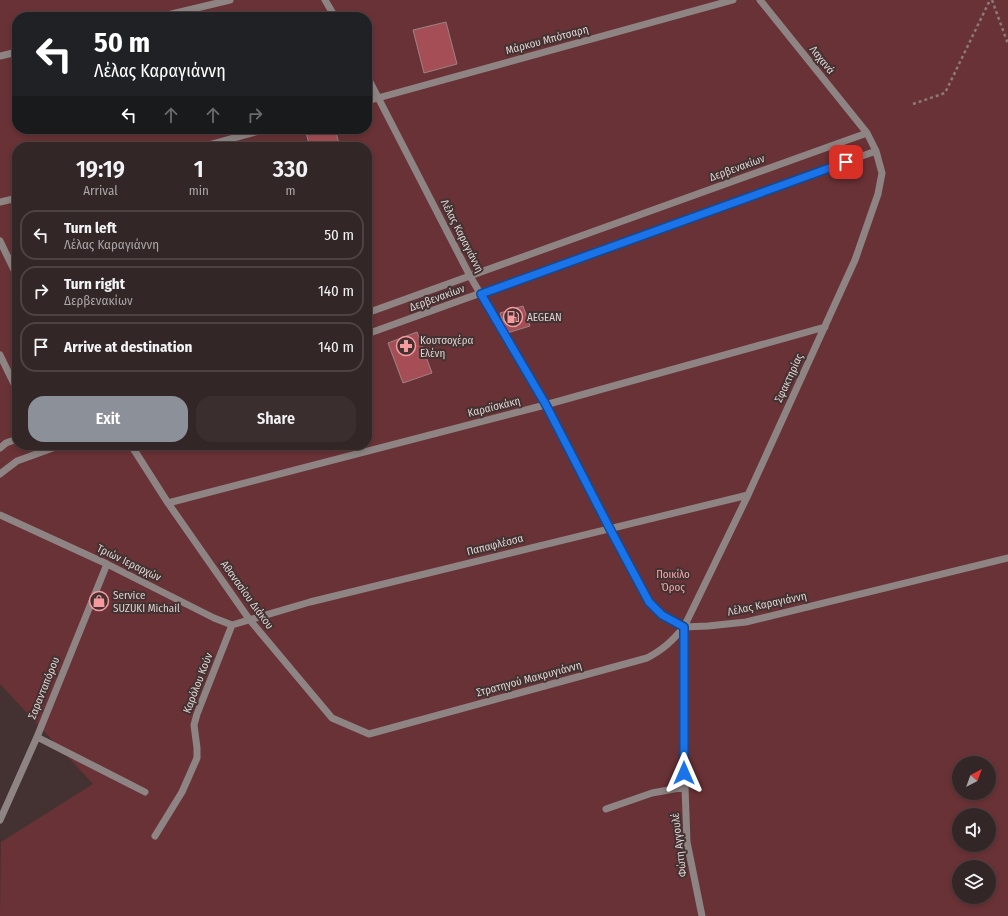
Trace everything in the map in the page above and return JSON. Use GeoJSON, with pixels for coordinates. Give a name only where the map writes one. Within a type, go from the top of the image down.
{"type":"FeatureCollection","features":[{"type":"Feature","properties":{"kind":"street"},"geometry":{"type":"LineString","coordinates":[[180,12],[230,0]]}},
{"type":"Feature","properties":{"kind":"street"},"geometry":{"type":"LineString","coordinates":[[325,0],[331,12]]}},
{"type":"Feature","properties":{"kind":"street","name":"Μάρκου Μπότσαρη"},"geometry":{"type":"LineString","coordinates":[[372,100],[733,0]]}},
{"type":"Feature","properties":{"kind":"street","name":"Λαχανά"},"geometry":{"type":"LineString","coordinates":[[760,0],[867,133]]}},
{"type":"Feature","properties":{"kind":"street"},"geometry":{"type":"LineString","coordinates":[[0,56],[12,53]]}},
{"type":"Feature","properties":{"kind":"street","name":"Λέλας Καραγιάννη"},"geometry":{"type":"LineString","coordinates":[[372,85],[470,276],[546,405],[649,602],[662,615],[684,627],[746,622],[1008,558]]}},
{"type":"Feature","properties":{"kind":"street","name":"Σφακτηρίας"},"geometry":{"type":"LineString","coordinates":[[684,627],[748,494],[855,260],[878,194],[882,173],[876,151],[867,133]]}},
{"type":"Feature","properties":{"kind":"street","name":"Δερβενακίων"},"geometry":{"type":"LineString","coordinates":[[372,311],[867,133]]}},
{"type":"Feature","properties":{"kind":"street"},"geometry":{"type":"LineString","coordinates":[[219,142],[248,134]]}},
{"type":"Feature","properties":{"kind":"street","name":"Δερβενακίων"},"geometry":{"type":"LineString","coordinates":[[372,332],[876,151]]}},
{"type":"Feature","properties":{"kind":"street"},"geometry":{"type":"LineString","coordinates":[[0,202],[12,199]]}},
{"type":"Feature","properties":{"kind":"street"},"geometry":{"type":"LineString","coordinates":[[0,241],[12,266]]}},
{"type":"Feature","properties":{"kind":"street","name":"Καραϊσκάκη"},"geometry":{"type":"LineString","coordinates":[[168,503],[546,405],[825,326]]}},
{"type":"Feature","properties":{"kind":"street"},"geometry":{"type":"LineString","coordinates":[[0,356],[12,380]]}},
{"type":"Feature","properties":{"kind":"street"},"geometry":{"type":"LineString","coordinates":[[0,448],[6,443],[12,441]]}},
{"type":"Feature","properties":{"kind":"street"},"geometry":{"type":"LineString","coordinates":[[0,474],[17,461],[41,450]]}},
{"type":"Feature","properties":{"kind":"street","name":"Αθανασίου Διάκου"},"geometry":{"type":"LineString","coordinates":[[134,450],[168,503],[249,619],[332,718],[369,734]]}},
{"type":"Feature","properties":{"kind":"street","name":"Παπαφλέσσα"},"geometry":{"type":"LineString","coordinates":[[249,619],[310,602],[748,494]]}},
{"type":"Feature","properties":{"kind":"street","name":"Τριών Ιεραρχών"},"geometry":{"type":"LineString","coordinates":[[0,514],[107,564],[214,618],[232,625]]}},
{"type":"Feature","properties":{"kind":"street","name":"Σαρανταπόρου"},"geometry":{"type":"LineString","coordinates":[[0,820],[37,737],[107,564]]}},
{"type":"Feature","properties":{"kind":"street"},"geometry":{"type":"LineString","coordinates":[[232,625],[249,619]]}},
{"type":"Feature","properties":{"kind":"street","name":"Καρόλου Κούν"},"geometry":{"type":"LineString","coordinates":[[155,836],[182,792],[197,758],[194,725],[232,625]]}},
{"type":"Feature","properties":{"kind":"street","name":"Στρατηγού Μακρυγιάννη"},"geometry":{"type":"LineString","coordinates":[[369,734],[647,658],[669,645],[684,627]]}},
{"type":"Feature","properties":{"kind":"street","name":"Φώτη Αγγουλέ"},"geometry":{"type":"LineString","coordinates":[[684,627],[685,787],[687,842],[702,916]]}},
{"type":"Feature","properties":{"kind":"street"},"geometry":{"type":"LineString","coordinates":[[37,737],[145,792]]}},
{"type":"Feature","properties":{"kind":"street"},"geometry":{"type":"LineString","coordinates":[[606,809],[652,793],[667,789],[685,787]]}},
{"type":"Feature","properties":{"kind":"path"},"geometry":{"type":"LineString","coordinates":[[991,0],[1008,44]]}},
{"type":"Feature","properties":{"kind":"path"},"geometry":{"type":"LineString","coordinates":[[913,104],[945,93],[991,0]]}},
{"type":"Feature","properties":{"kind":"green space","name":"Ποικίλο Όρος"},"geometry":{"type":"Polygon","coordinates":[[[0,0],[1008,0],[1008,916],[0,916],[1,842],[93,784],[0,684],[0,0]]]}},
{"type":"Feature","properties":{"kind":"building"},"geometry":{"type":"Polygon","coordinates":[[[446,22],[457,64],[424,73],[413,30],[446,22]]]}},
{"type":"Feature","properties":{"kind":"building"},"geometry":{"type":"Polygon","coordinates":[[[306,134],[336,134],[339,142],[309,142],[306,134]]]}},
{"type":"Feature","properties":{"kind":"building"},"geometry":{"type":"Polygon","coordinates":[[[523,306],[530,326],[507,333],[500,313],[523,306]]]}},
{"type":"Feature","properties":{"kind":"building"},"geometry":{"type":"Polygon","coordinates":[[[417,332],[432,373],[403,383],[388,343],[417,332]]]}},
{"type":"Feature","properties":{"kind":"place","name":"AEGEAN"},"geometry":{"type":"Point","coordinates":[513,317]}},
{"type":"Feature","properties":{"kind":"place","name":"Κουτσοχέρα Ελένη"},"geometry":{"type":"Point","coordinates":[406,346]}},
{"type":"Feature","properties":{"kind":"place","name":"Service SUZUKI Michail"},"geometry":{"type":"Point","coordinates":[99,601]}},
{"type":"Feature","properties":{"kind":"route"},"geometry":{"type":"LineString","coordinates":[[684,773],[684,627],[662,615],[649,602],[546,405],[481,294],[846,162]]}}]}
